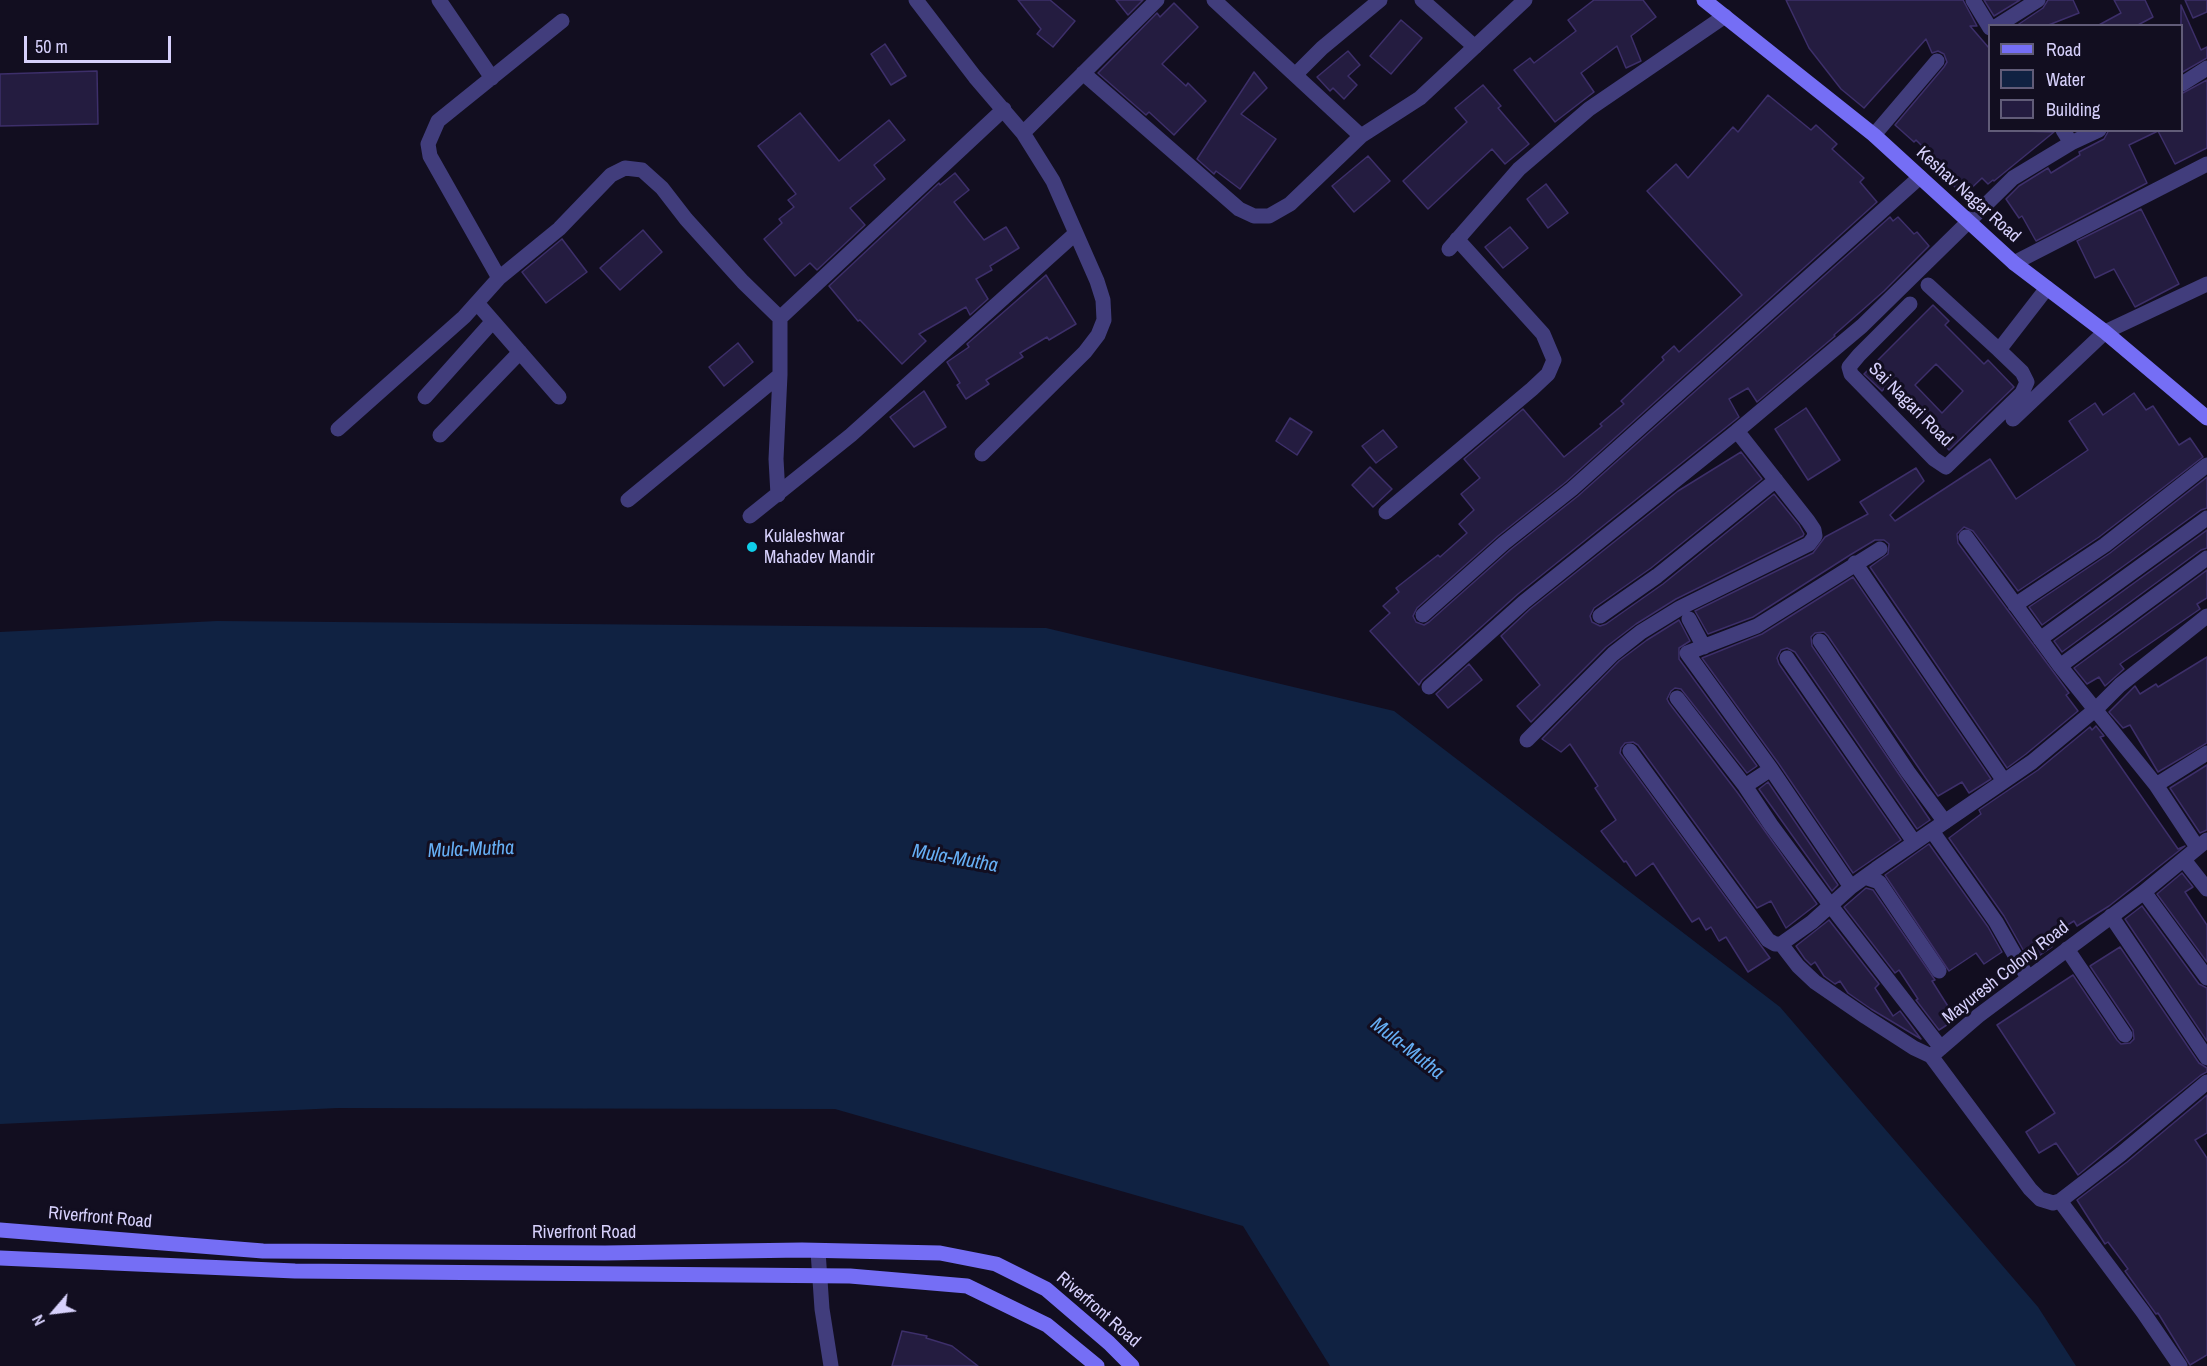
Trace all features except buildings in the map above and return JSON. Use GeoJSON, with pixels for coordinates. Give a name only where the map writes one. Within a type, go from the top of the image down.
{"type":"FeatureCollection","features":[{"type":"Feature","properties":{"kind":"street"},"geometry":{"type":"LineString","coordinates":[[439,0],[492,78]]}},
{"type":"Feature","properties":{"kind":"street"},"geometry":{"type":"LineString","coordinates":[[1023,133],[1157,0]]}},
{"type":"Feature","properties":{"kind":"street"},"geometry":{"type":"LineString","coordinates":[[1214,0],[1361,136]]}},
{"type":"Feature","properties":{"kind":"street"},"geometry":{"type":"LineString","coordinates":[[1296,74],[1322,48],[1380,0]]}},
{"type":"Feature","properties":{"kind":"street"},"geometry":{"type":"LineString","coordinates":[[1422,0],[1475,46]]}},
{"type":"Feature","properties":{"kind":"street"},"geometry":{"type":"LineString","coordinates":[[1083,73],[1239,209],[1254,216],[1269,216],[1290,204],[1361,136],[1420,98],[1525,0]]}},
{"type":"Feature","properties":{"kind":"street","name":"Keshav Nagar Road"},"geometry":{"type":"LineString","coordinates":[[1704,0],[1874,135],[2014,263],[2105,332],[2207,418]]}},
{"type":"Feature","properties":{"kind":"street"},"geometry":{"type":"LineString","coordinates":[[1972,0],[1988,26]]}},
{"type":"Feature","properties":{"kind":"street"},"geometry":{"type":"LineString","coordinates":[[2000,24],[2038,0]]}},
{"type":"Feature","properties":{"kind":"street"},"geometry":{"type":"LineString","coordinates":[[923,2],[975,77],[1023,133],[1053,182],[1097,281],[1103,300],[1104,320],[1098,335],[1085,352],[982,454]]}},
{"type":"Feature","properties":{"kind":"street"},"geometry":{"type":"LineString","coordinates":[[1386,512],[1532,389],[1548,374],[1554,360],[1543,334],[1453,244],[1519,170],[1589,109],[1725,16]]}},
{"type":"Feature","properties":{"kind":"street"},"geometry":{"type":"LineString","coordinates":[[499,278],[430,156],[428,144],[438,120],[562,21]]}},
{"type":"Feature","properties":{"kind":"street"},"geometry":{"type":"LineString","coordinates":[[1874,135],[1937,61]]}},
{"type":"Feature","properties":{"kind":"street"},"geometry":{"type":"LineString","coordinates":[[2183,83],[2207,68]]}},
{"type":"Feature","properties":{"kind":"street"},"geometry":{"type":"LineString","coordinates":[[780,318],[1004,109]]}},
{"type":"Feature","properties":{"kind":"street"},"geometry":{"type":"LineString","coordinates":[[1429,687],[1524,602],[1737,431],[1862,326],[2013,178],[2067,137],[2089,132]]}},
{"type":"Feature","properties":{"kind":"street"},"geometry":{"type":"LineString","coordinates":[[2014,263],[2207,164]]}},
{"type":"Feature","properties":{"kind":"street"},"geometry":{"type":"LineString","coordinates":[[338,429],[477,303],[499,278],[559,229],[611,175],[625,168],[642,170],[662,188],[686,219],[743,282],[780,318],[776,459],[778,495]]}},
{"type":"Feature","properties":{"kind":"street"},"geometry":{"type":"LineString","coordinates":[[1423,615],[1504,543],[1572,489],[1920,177]]}},
{"type":"Feature","properties":{"kind":"street"},"geometry":{"type":"LineString","coordinates":[[750,516],[851,435],[1076,233]]}},
{"type":"Feature","properties":{"kind":"street"},"geometry":{"type":"LineString","coordinates":[[2013,419],[2105,332],[2207,284]]}},
{"type":"Feature","properties":{"kind":"street","name":"Sai Nagari Road"},"geometry":{"type":"LineString","coordinates":[[1910,304],[1849,367],[1851,374],[1934,459],[1946,467],[2014,402],[2027,382],[2022,372],[1928,285]]}},
{"type":"Feature","properties":{"kind":"street"},"geometry":{"type":"LineString","coordinates":[[1999,350],[2047,288]]}},
{"type":"Feature","properties":{"kind":"street"},"geometry":{"type":"LineString","coordinates":[[477,303],[559,397]]}},
{"type":"Feature","properties":{"kind":"street"},"geometry":{"type":"LineString","coordinates":[[425,397],[493,321]]}},
{"type":"Feature","properties":{"kind":"street"},"geometry":{"type":"LineString","coordinates":[[440,435],[520,352]]}},
{"type":"Feature","properties":{"kind":"street"},"geometry":{"type":"LineString","coordinates":[[628,500],[780,375]]}},
{"type":"Feature","properties":{"kind":"street"},"geometry":{"type":"LineString","coordinates":[[1527,740],[1587,679],[1641,632],[1680,608],[1809,544],[1815,536],[1814,530],[1737,431]]}},
{"type":"Feature","properties":{"kind":"street"},"geometry":{"type":"LineString","coordinates":[[2015,605],[2106,545],[2207,465]]}},
{"type":"Feature","properties":{"kind":"street"},"geometry":{"type":"LineString","coordinates":[[1600,616],[1658,576],[1776,480]]}},
{"type":"Feature","properties":{"kind":"street"},"geometry":{"type":"LineString","coordinates":[[2040,639],[2207,518]]}},
{"type":"Feature","properties":{"kind":"street"},"geometry":{"type":"LineString","coordinates":[[1966,537],[2060,666],[2202,844]]}},
{"type":"Feature","properties":{"kind":"street"},"geometry":{"type":"LineString","coordinates":[[1851,887],[1771,769],[1687,653],[1757,626],[1854,563],[1880,549]]}},
{"type":"Feature","properties":{"kind":"street"},"geometry":{"type":"LineString","coordinates":[[2060,666],[2207,558]]}},
{"type":"Feature","properties":{"kind":"street"},"geometry":{"type":"LineString","coordinates":[[1854,563],[2004,781]]}},
{"type":"Feature","properties":{"kind":"street"},"geometry":{"type":"LineString","coordinates":[[1630,751],[1768,939],[1775,944],[1781,944],[1831,906],[1851,887],[2032,762],[2096,709],[2120,685],[2207,616]]}},
{"type":"Feature","properties":{"kind":"street"},"geometry":{"type":"LineString","coordinates":[[1689,619],[1704,647]]}},
{"type":"Feature","properties":{"kind":"street"},"geometry":{"type":"LineString","coordinates":[[1820,641],[1908,772],[2028,978]]}},
{"type":"Feature","properties":{"kind":"street"},"geometry":{"type":"LineString","coordinates":[[1786,658],[1914,842]]}},
{"type":"Feature","properties":{"kind":"street","name":"Mayuresh Colony Road"},"geometry":{"type":"LineString","coordinates":[[1677,698],[1745,786],[1936,1052],[2030,1189],[2040,1199],[2053,1203],[2060,1201]]}},
{"type":"Feature","properties":{"kind":"street"},"geometry":{"type":"LineString","coordinates":[[2156,785],[2207,753]]}},
{"type":"Feature","properties":{"kind":"street"},"geometry":{"type":"LineString","coordinates":[[1745,786],[1771,769]]}},
{"type":"Feature","properties":{"kind":"street","name":"Mayuresh Colony Road"},"geometry":{"type":"LineString","coordinates":[[1936,1052],[1978,1016],[2144,892],[2202,844]]}},
{"type":"Feature","properties":{"kind":"street"},"geometry":{"type":"LineString","coordinates":[[2184,860],[2207,889]]}},
{"type":"Feature","properties":{"kind":"street"},"geometry":{"type":"LineString","coordinates":[[1867,878],[1879,882],[1939,971]]}},
{"type":"Feature","properties":{"kind":"street"},"geometry":{"type":"LineString","coordinates":[[2144,892],[2207,978]]}},
{"type":"Feature","properties":{"kind":"street"},"geometry":{"type":"LineString","coordinates":[[2111,916],[2207,1058]]}},
{"type":"Feature","properties":{"kind":"street"},"geometry":{"type":"LineString","coordinates":[[1781,944],[1798,966],[1815,982],[1914,1048],[1936,1052]]}},
{"type":"Feature","properties":{"kind":"street"},"geometry":{"type":"LineString","coordinates":[[2067,949],[2125,1035]]}},
{"type":"Feature","properties":{"kind":"street"},"geometry":{"type":"LineString","coordinates":[[2180,1366],[2143,1312],[2060,1201],[2121,1154],[2207,1082]]}},
{"type":"Feature","properties":{"kind":"street","name":"Riverfront Road"},"geometry":{"type":"LineString","coordinates":[[0,1230],[263,1251],[940,1253],[996,1264],[1046,1289],[1132,1366]]}},
{"type":"Feature","properties":{"kind":"street"},"geometry":{"type":"LineString","coordinates":[[173,1265],[177,1244]]}},
{"type":"Feature","properties":{"kind":"street"},"geometry":{"type":"LineString","coordinates":[[295,1271],[296,1251]]}},
{"type":"Feature","properties":{"kind":"street"},"geometry":{"type":"LineString","coordinates":[[818,1251],[819,1276],[831,1366]]}},
{"type":"Feature","properties":{"kind":"street"},"geometry":{"type":"LineString","coordinates":[[554,1252],[554,1273]]}},
{"type":"Feature","properties":{"kind":"street"},"geometry":{"type":"LineString","coordinates":[[603,1274],[605,1253]]}},
{"type":"Feature","properties":{"kind":"street"},"geometry":{"type":"LineString","coordinates":[[0,1258],[295,1271],[850,1276],[967,1286],[1047,1325],[1097,1366]]}},
{"type":"Feature","properties":{"kind":"water","name":"Mula-Mutha"},"geometry":{"type":"Polygon","coordinates":[[[217,621],[1046,628],[1394,711],[1780,1007],[2038,1307],[2076,1366],[1330,1366],[1243,1226],[835,1109],[337,1108],[0,1124],[0,632],[217,621]]]}},
{"type":"Feature","properties":{"kind":"place","name":"Kulaleshwar Mahadev Mandir"},"geometry":{"type":"Point","coordinates":[752,547]}}]}
